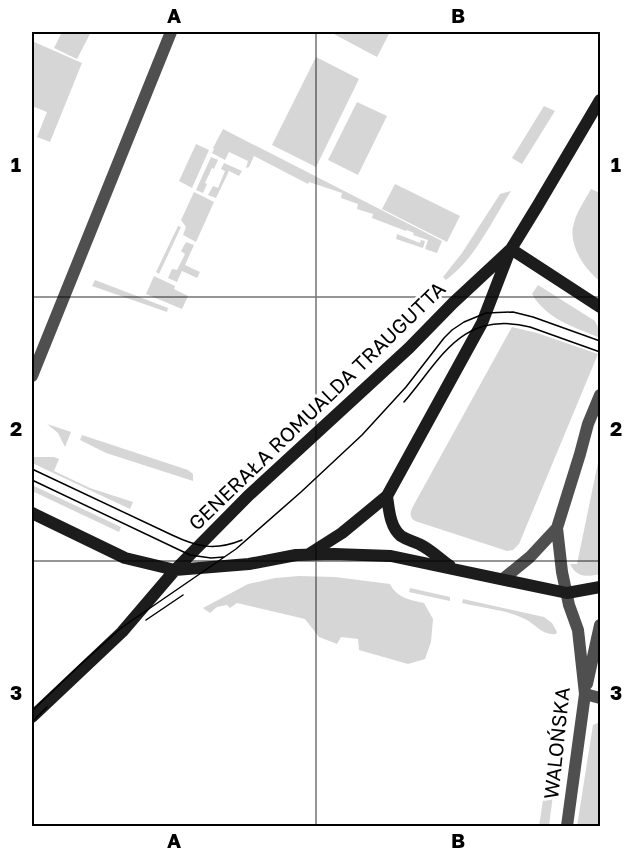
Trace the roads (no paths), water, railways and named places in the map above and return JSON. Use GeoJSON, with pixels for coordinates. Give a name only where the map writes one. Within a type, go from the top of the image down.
{"type":"FeatureCollection","features":[{"type":"Feature","properties":{"kind":"main road","name":"GENERAŁA ROMUALDA TRAUGUTTA"},"geometry":{"type":"LineString","coordinates":[[32,717],[122,632],[175,570],[248,496],[409,348],[511,249],[600,100]]}},
{"type":"Feature","properties":{"kind":"main road"},"geometry":{"type":"LineString","coordinates":[[308,554],[342,533],[387,496],[482,323],[511,249],[600,308]]}},
{"type":"Feature","properties":{"kind":"main road"},"geometry":{"type":"LineString","coordinates":[[387,496],[389,513],[399,533],[455,569]]}},
{"type":"Feature","properties":{"kind":"main road"},"geometry":{"type":"LineString","coordinates":[[32,513],[125,558],[175,570],[249,564],[308,554],[384,556],[567,593],[600,587]]}},
{"type":"Feature","properties":{"kind":"street"},"geometry":{"type":"LineString","coordinates":[[32,376],[171,32]]}},
{"type":"Feature","properties":{"kind":"street"},"geometry":{"type":"LineString","coordinates":[[503,579],[530,556],[557,528],[588,424],[600,395]]}},
{"type":"Feature","properties":{"kind":"street","name":"WALOŃSKA"},"geometry":{"type":"LineString","coordinates":[[557,528],[561,565],[578,630],[585,694],[567,826]]}},
{"type":"Feature","properties":{"kind":"street"},"geometry":{"type":"LineString","coordinates":[[600,625],[585,694],[600,698]]}},
{"type":"Feature","properties":{"kind":"tram line"},"geometry":{"type":"LineString","coordinates":[[32,711],[121,628],[236,549],[301,492],[362,435],[406,387],[444,338],[464,322],[486,313],[513,312],[600,341]]}},
{"type":"Feature","properties":{"kind":"tram line"},"geometry":{"type":"LineString","coordinates":[[404,402],[442,354],[470,332],[487,325],[506,324],[530,327],[600,352]]}},
{"type":"Feature","properties":{"kind":"tram line"},"geometry":{"type":"LineString","coordinates":[[32,469],[198,545],[223,546],[242,540]]}},
{"type":"Feature","properties":{"kind":"tram line"},"geometry":{"type":"LineString","coordinates":[[32,480],[190,555],[224,557]]}},
{"type":"Feature","properties":{"kind":"tram line"},"geometry":{"type":"LineString","coordinates":[[146,620],[183,595]]}},
{"type":"Feature","properties":{"kind":"tram line"},"geometry":{"type":"LineString","coordinates":[[32,722],[47,707]]}}]}
